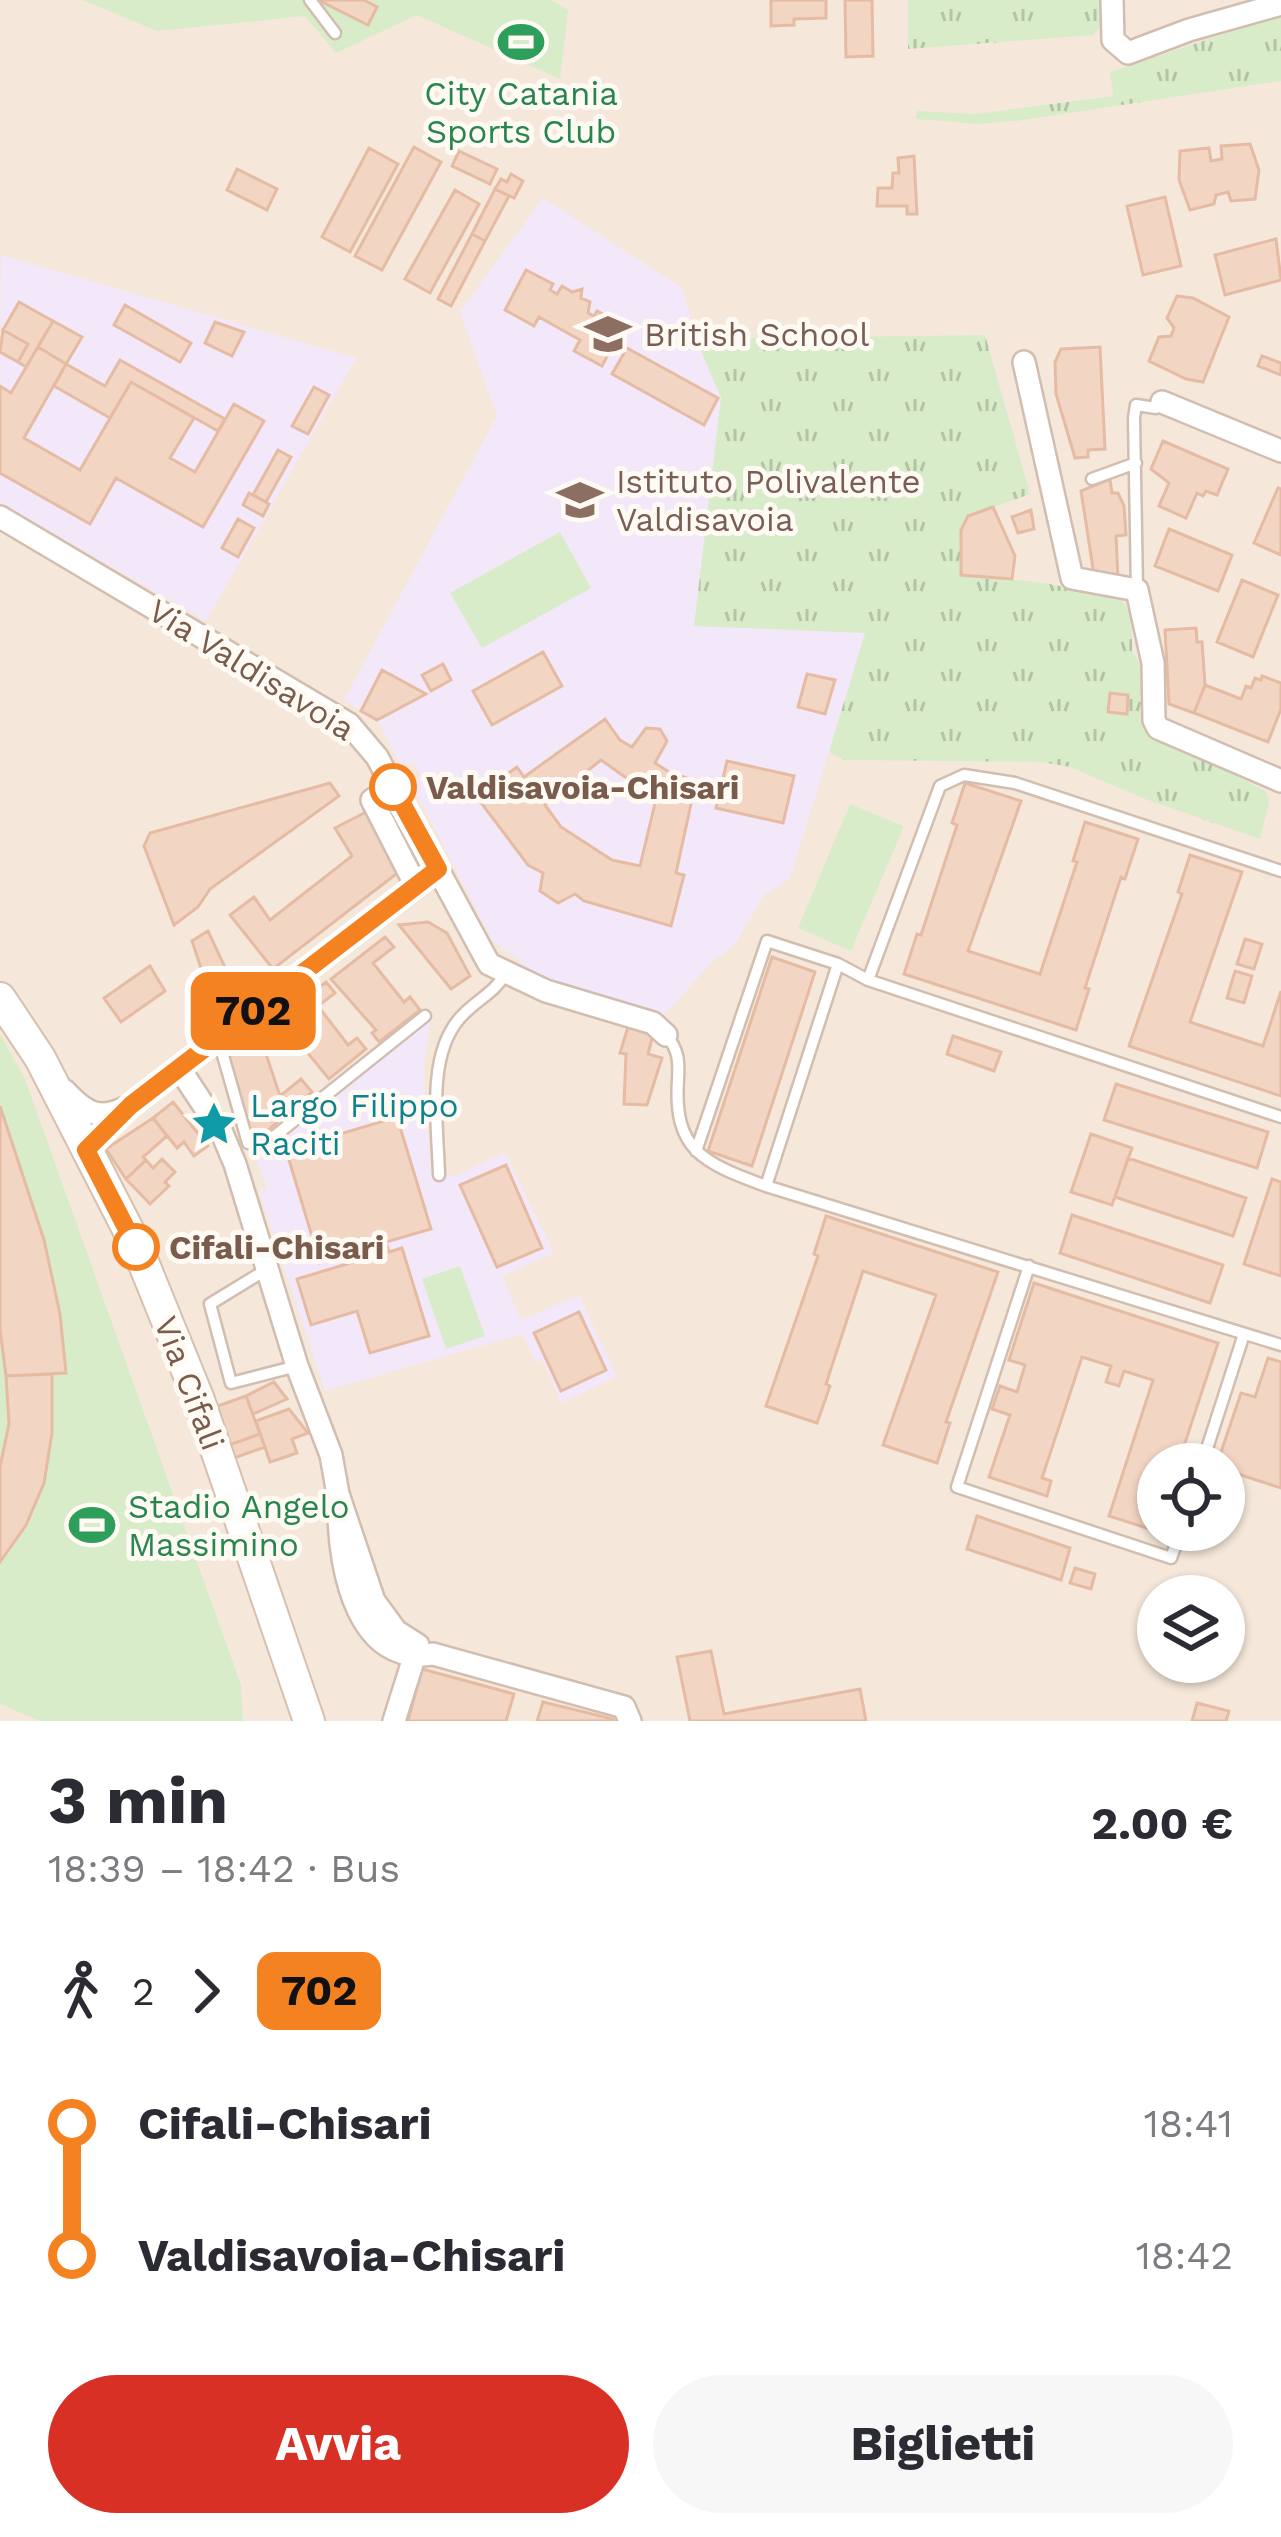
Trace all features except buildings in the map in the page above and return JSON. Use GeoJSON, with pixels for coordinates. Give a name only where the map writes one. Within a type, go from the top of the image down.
{"type":"FeatureCollection","features":[{"type":"Feature","properties":{"kind":"main road","name":"Via Cifali"},"geometry":{"type":"LineString","coordinates":[[0,998],[47,1072],[136,1247],[199,1400],[309,1721]]}},
{"type":"Feature","properties":{"kind":"street"},"geometry":{"type":"LineString","coordinates":[[1112,0],[1113,40],[1128,53],[1281,4]]}},
{"type":"Feature","properties":{"kind":"street"},"geometry":{"type":"LineString","coordinates":[[1024,362],[1072,578],[1137,590],[1153,663],[1158,728],[1281,782]]}},
{"type":"Feature","properties":{"kind":"street"},"geometry":{"type":"LineString","coordinates":[[1162,401],[1281,451]]}},
{"type":"Feature","properties":{"kind":"street","name":"Via Valdisavoia"},"geometry":{"type":"LineString","coordinates":[[0,517],[349,724],[368,743],[489,964],[546,991],[653,1023],[666,1035]]}},
{"type":"Feature","properties":{"kind":"street"},"geometry":{"type":"LineString","coordinates":[[393,787],[372,800],[416,886]]}},
{"type":"Feature","properties":{"kind":"street"},"geometry":{"type":"LineString","coordinates":[[86,1150],[131,1105],[438,869]]}},
{"type":"Feature","properties":{"kind":"street"},"geometry":{"type":"LineString","coordinates":[[179,1068],[222,1133],[235,1164],[297,1366],[331,1455],[338,1494],[339,1553],[358,1610],[384,1645],[415,1657],[433,1654],[624,1707],[630,1721]]}},
{"type":"Feature","properties":{"kind":"street"},"geometry":{"type":"LineString","coordinates":[[47,1072],[94,1115],[109,1115],[131,1105]]}},
{"type":"Feature","properties":{"kind":"street"},"geometry":{"type":"LineString","coordinates":[[394,1721],[415,1657]]}},
{"type":"Feature","properties":{"kind":"lane"},"geometry":{"type":"LineString","coordinates":[[310,0],[335,34]]}},
{"type":"Feature","properties":{"kind":"lane"},"geometry":{"type":"LineString","coordinates":[[1137,590],[1136,405],[1156,408],[1162,401]]}},
{"type":"Feature","properties":{"kind":"lane"},"geometry":{"type":"LineString","coordinates":[[1092,478],[1136,463]]}},
{"type":"Feature","properties":{"kind":"lane"},"geometry":{"type":"LineString","coordinates":[[868,980],[940,786],[964,775],[1015,784],[1281,871]]}},
{"type":"Feature","properties":{"kind":"lane"},"geometry":{"type":"LineString","coordinates":[[696,1151],[767,940],[838,964],[868,980],[1281,1118]]}},
{"type":"Feature","properties":{"kind":"lane"},"geometry":{"type":"LineString","coordinates":[[766,1186],[838,964]]}},
{"type":"Feature","properties":{"kind":"lane"},"geometry":{"type":"LineString","coordinates":[[439,1175],[438,1081],[446,1042],[460,1018],[496,990],[506,973]]}},
{"type":"Feature","properties":{"kind":"lane"},"geometry":{"type":"LineString","coordinates":[[218,1038],[248,1143],[271,1139],[425,1016]]}},
{"type":"Feature","properties":{"kind":"lane"},"geometry":{"type":"LineString","coordinates":[[666,1035],[679,1057],[678,1124],[706,1162],[766,1186],[1281,1345]]}},
{"type":"Feature","properties":{"kind":"lane"},"geometry":{"type":"LineString","coordinates":[[1029,1266],[956,1487],[1137,1546]]}},
{"type":"Feature","properties":{"kind":"lane"},"geometry":{"type":"LineString","coordinates":[[269,1268],[210,1304],[231,1383],[297,1366]]}},
{"type":"Feature","properties":{"kind":"lane"},"geometry":{"type":"LineString","coordinates":[[1209,1443],[1244,1334]]}},
{"type":"Feature","properties":{"kind":"shaded area"},"geometry":{"type":"Polygon","coordinates":[[[0,0],[1281,0],[1281,1721],[0,1721],[0,0]]]}},
{"type":"Feature","properties":{"kind":"shaded area"},"geometry":{"type":"Polygon","coordinates":[[[543,198],[682,288],[696,339],[721,398],[695,626],[866,633],[790,878],[763,896],[736,943],[663,1016],[523,971],[520,960],[493,941],[411,784],[421,777],[414,763],[401,765],[377,720],[344,700],[497,416],[460,312],[543,198]]]}},
{"type":"Feature","properties":{"kind":"shaded area"},"geometry":{"type":"Polygon","coordinates":[[[1,255],[356,358],[206,621],[0,502],[1,255]]]}},
{"type":"Feature","properties":{"kind":"shaded area"},"geometry":{"type":"Polygon","coordinates":[[[431,1018],[423,1072],[432,1176],[452,1177],[505,1153],[554,1253],[502,1276],[521,1320],[579,1295],[617,1377],[561,1403],[543,1360],[536,1362],[522,1334],[325,1391],[259,1191],[267,1188],[256,1159],[431,1018]]]}},
{"type":"Feature","properties":{"kind":"green space","name":"City Catania Sports Club"},"geometry":{"type":"Polygon","coordinates":[[[82,0],[551,0],[568,10],[560,79],[417,15],[336,53],[305,16],[157,31],[82,0]]]}},
{"type":"Feature","properties":{"kind":"green space"},"geometry":{"type":"Polygon","coordinates":[[[908,0],[1103,0],[1103,23],[1093,35],[908,49],[908,0]]]}},
{"type":"Feature","properties":{"kind":"green space"},"geometry":{"type":"Polygon","coordinates":[[[1281,15],[1281,81],[1016,121],[978,124],[916,119],[917,111],[976,114],[1113,96],[1110,72],[1281,15]]]}},
{"type":"Feature","properties":{"kind":"green space"},"geometry":{"type":"Polygon","coordinates":[[[985,335],[1030,494],[968,516],[961,531],[961,574],[1118,597],[1132,613],[1132,651],[1147,675],[1145,719],[1153,740],[1213,762],[1266,792],[1269,803],[1260,839],[1070,767],[1042,762],[845,760],[829,752],[865,633],[694,626],[721,398],[696,339],[985,335]]]}},
{"type":"Feature","properties":{"kind":"green space"},"geometry":{"type":"Polygon","coordinates":[[[560,532],[591,588],[482,648],[450,593],[560,532]]]}},
{"type":"Feature","properties":{"kind":"green space"},"geometry":{"type":"Polygon","coordinates":[[[850,804],[904,826],[851,951],[798,928],[850,804]]]}},
{"type":"Feature","properties":{"kind":"green space","name":"Stadio Angelo Massimino"},"geometry":{"type":"Polygon","coordinates":[[[0,1034],[25,1079],[241,1685],[243,1721],[40,1721],[0,1704],[0,1034]]]}},
{"type":"Feature","properties":{"kind":"green space"},"geometry":{"type":"Polygon","coordinates":[[[460,1266],[485,1336],[446,1349],[422,1279],[460,1266]]]}},
{"type":"Feature","properties":{"kind":"bus line","name":"702"},"geometry":{"type":"LineString","coordinates":[[136,1247],[86,1150],[131,1105],[438,869],[393,787]]}},
{"type":"Feature","properties":{"kind":"place","name":"City Catania Sports Club"},"geometry":{"type":"Point","coordinates":[521,42]}},
{"type":"Feature","properties":{"kind":"place","name":"British School"},"geometry":{"type":"Point","coordinates":[608,334]}},
{"type":"Feature","properties":{"kind":"place","name":"Istituto Polivalente Valdisavoia"},"geometry":{"type":"Point","coordinates":[580,500]}},
{"type":"Feature","properties":{"kind":"place","name":"Valdisavoia-Chisari"},"geometry":{"type":"Point","coordinates":[393,787]}},
{"type":"Feature","properties":{"kind":"place","name":"Largo Filippo Raciti"},"geometry":{"type":"Point","coordinates":[214,1124]}},
{"type":"Feature","properties":{"kind":"place","name":"Cifali-Chisari"},"geometry":{"type":"Point","coordinates":[136,1247]}},
{"type":"Feature","properties":{"kind":"place","name":"Stadio Angelo Massimino"},"geometry":{"type":"Point","coordinates":[92,1525]}}]}
